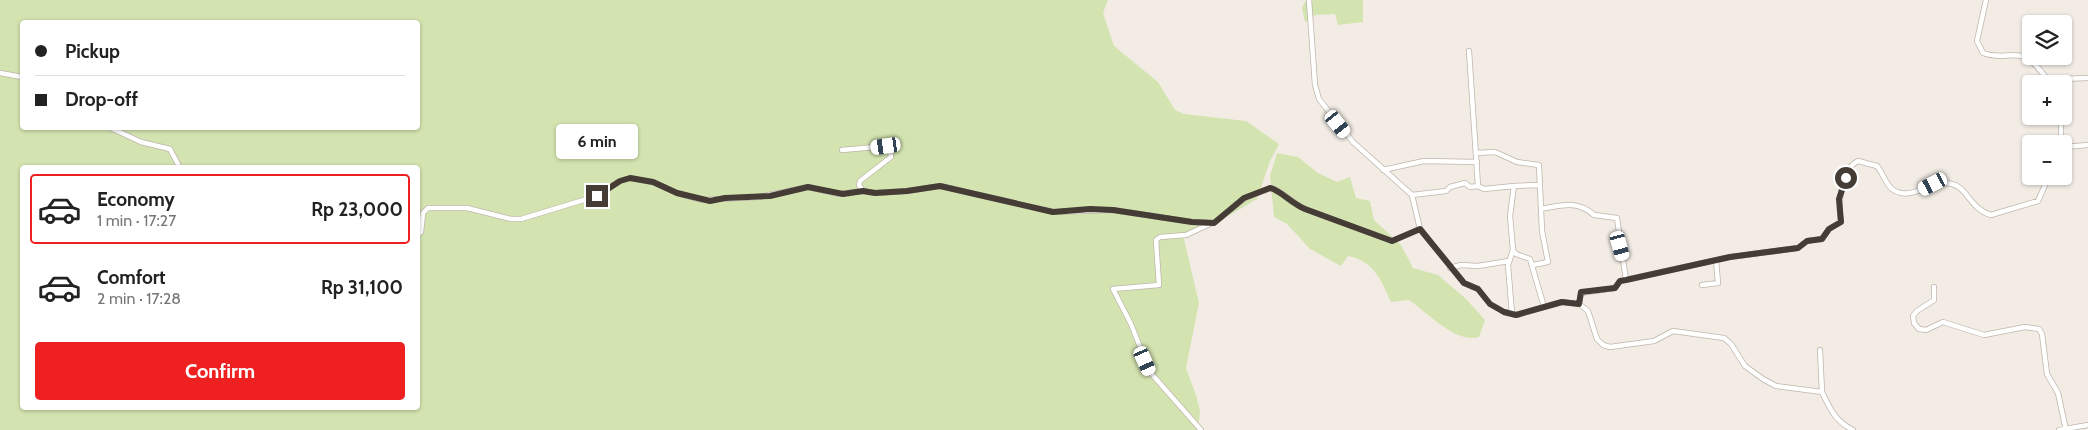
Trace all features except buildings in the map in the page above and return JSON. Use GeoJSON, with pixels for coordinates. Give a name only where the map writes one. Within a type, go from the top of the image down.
{"type":"FeatureCollection","features":[{"type":"Feature","properties":{"kind":"street"},"geometry":{"type":"LineString","coordinates":[[1309,0],[1318,99],[1349,138],[1412,195],[1420,229],[1450,268],[1464,283],[1478,289],[1490,304],[1512,314],[1525,313],[1562,302],[1579,304],[1588,311],[1597,339],[1603,345],[1610,347],[1654,341],[1673,331],[1724,338],[1731,344],[1745,366],[1763,379],[1776,386],[1822,392]]}},
{"type":"Feature","properties":{"kind":"street"},"geometry":{"type":"LineString","coordinates":[[1986,0],[1977,41],[1983,53],[1992,57],[2021,56],[2033,64],[2051,84],[2061,80],[2088,78]]}},
{"type":"Feature","properties":{"kind":"street"},"geometry":{"type":"LineString","coordinates":[[1469,51],[1478,186]]}},
{"type":"Feature","properties":{"kind":"street"},"geometry":{"type":"LineString","coordinates":[[0,73],[20,77]]}},
{"type":"Feature","properties":{"kind":"street"},"geometry":{"type":"LineString","coordinates":[[115,130],[141,142],[170,149],[178,165]]}},
{"type":"Feature","properties":{"kind":"street"},"geometry":{"type":"LineString","coordinates":[[2072,146],[2088,145]]}},
{"type":"Feature","properties":{"kind":"street"},"geometry":{"type":"LineString","coordinates":[[842,150],[886,146],[890,149],[891,157],[860,181],[859,185],[863,191]]}},
{"type":"Feature","properties":{"kind":"street"},"geometry":{"type":"LineString","coordinates":[[1476,154],[1493,152],[1519,162],[1537,163],[1539,165],[1541,209],[1548,262],[1533,265]]}},
{"type":"Feature","properties":{"kind":"street"},"geometry":{"type":"LineString","coordinates":[[1383,170],[1424,161],[1476,162]]}},
{"type":"Feature","properties":{"kind":"street"},"geometry":{"type":"LineString","coordinates":[[1579,304],[1581,292],[1615,288],[1620,281],[1716,260],[1798,248],[1807,241],[1822,239],[1829,229],[1841,222],[1839,199],[1849,168],[1858,161],[1877,166],[1893,190],[1905,194],[1919,191],[1933,184],[1953,184],[1960,187],[1972,205],[1991,215],[2038,201],[2045,185]]}},
{"type":"Feature","properties":{"kind":"street"},"geometry":{"type":"LineString","coordinates":[[420,233],[423,213],[428,208],[467,208],[511,219],[521,219],[597,196],[620,181],[630,178],[653,182],[677,193],[710,201],[725,198],[770,196],[808,187],[839,194],[863,191],[875,193],[907,191],[940,186],[1053,212],[1090,209],[1113,210],[1192,222],[1214,223]]}},
{"type":"Feature","properties":{"kind":"street"},"geometry":{"type":"LineString","coordinates":[[1412,195],[1446,191],[1450,187],[1464,183],[1470,187],[1478,186],[1484,189],[1540,185]]}},
{"type":"Feature","properties":{"kind":"street"},"geometry":{"type":"LineString","coordinates":[[1512,314],[1509,261],[1514,250],[1510,216],[1513,186]]}},
{"type":"Feature","properties":{"kind":"street"},"geometry":{"type":"LineString","coordinates":[[1201,430],[1150,372],[1131,324],[1113,288],[1159,285],[1155,242],[1157,239],[1186,235],[1214,223],[1244,198],[1270,188],[1281,192],[1292,203],[1305,209],[1392,241],[1420,229]]}},
{"type":"Feature","properties":{"kind":"street"},"geometry":{"type":"LineString","coordinates":[[1541,209],[1570,204],[1589,209],[1594,215],[1617,218],[1626,280]]}},
{"type":"Feature","properties":{"kind":"street"},"geometry":{"type":"LineString","coordinates":[[1514,250],[1516,254],[1529,258],[1533,265],[1544,307]]}},
{"type":"Feature","properties":{"kind":"street"},"geometry":{"type":"LineString","coordinates":[[1702,285],[1718,283],[1716,260]]}},
{"type":"Feature","properties":{"kind":"street"},"geometry":{"type":"LineString","coordinates":[[1450,268],[1461,265],[1478,266],[1509,261]]}},
{"type":"Feature","properties":{"kind":"street"},"geometry":{"type":"LineString","coordinates":[[1934,287],[1934,300],[1917,310],[1913,316],[1914,322],[1919,329],[1926,330],[1943,322],[1984,335],[2030,326],[2039,329],[2042,334],[2047,374],[2058,393],[2066,429]]}},
{"type":"Feature","properties":{"kind":"street"},"geometry":{"type":"LineString","coordinates":[[1820,350],[1822,392],[1828,408],[1836,419],[1853,430]]}},
{"type":"Feature","properties":{"kind":"street"},"geometry":{"type":"LineString","coordinates":[[2059,430],[2088,425]]}},
{"type":"Feature","properties":{"kind":"green space"},"geometry":{"type":"Polygon","coordinates":[[[0,0],[1108,0],[1103,13],[1114,46],[1158,82],[1175,110],[1184,114],[1246,121],[1279,144],[1270,161],[1257,199],[1230,215],[1183,235],[1199,303],[1186,368],[1200,411],[1198,430],[0,430],[0,0]]]}},
{"type":"Feature","properties":{"kind":"green space"},"geometry":{"type":"Polygon","coordinates":[[[1306,0],[1363,0],[1363,22],[1338,25],[1335,14],[1316,15],[1305,22],[1302,8],[1306,0]]]}},
{"type":"Feature","properties":{"kind":"green space"},"geometry":{"type":"Polygon","coordinates":[[[1277,153],[1298,157],[1318,173],[1337,182],[1350,177],[1356,198],[1370,201],[1374,220],[1401,245],[1413,268],[1438,275],[1465,298],[1485,320],[1479,337],[1470,338],[1452,332],[1409,300],[1391,302],[1376,273],[1364,262],[1348,256],[1341,266],[1310,249],[1287,224],[1274,217],[1270,176],[1277,153]]]}},
{"type":"Feature","properties":{"kind":"route"},"geometry":{"type":"LineString","coordinates":[[597,196],[620,181],[630,178],[642,182],[656,182],[677,193],[710,201],[719,198],[770,196],[808,187],[843,194],[863,191],[875,193],[907,191],[940,186],[1060,213],[1083,209],[1113,210],[1192,222],[1214,223],[1244,198],[1270,188],[1281,192],[1292,203],[1305,209],[1392,241],[1420,229],[1464,283],[1478,289],[1490,304],[1504,312],[1516,315],[1562,302],[1579,304],[1581,292],[1615,288],[1620,281],[1730,257],[1798,248],[1807,241],[1822,239],[1829,229],[1838,226],[1841,222],[1838,210],[1839,199],[1846,178]]}}]}
